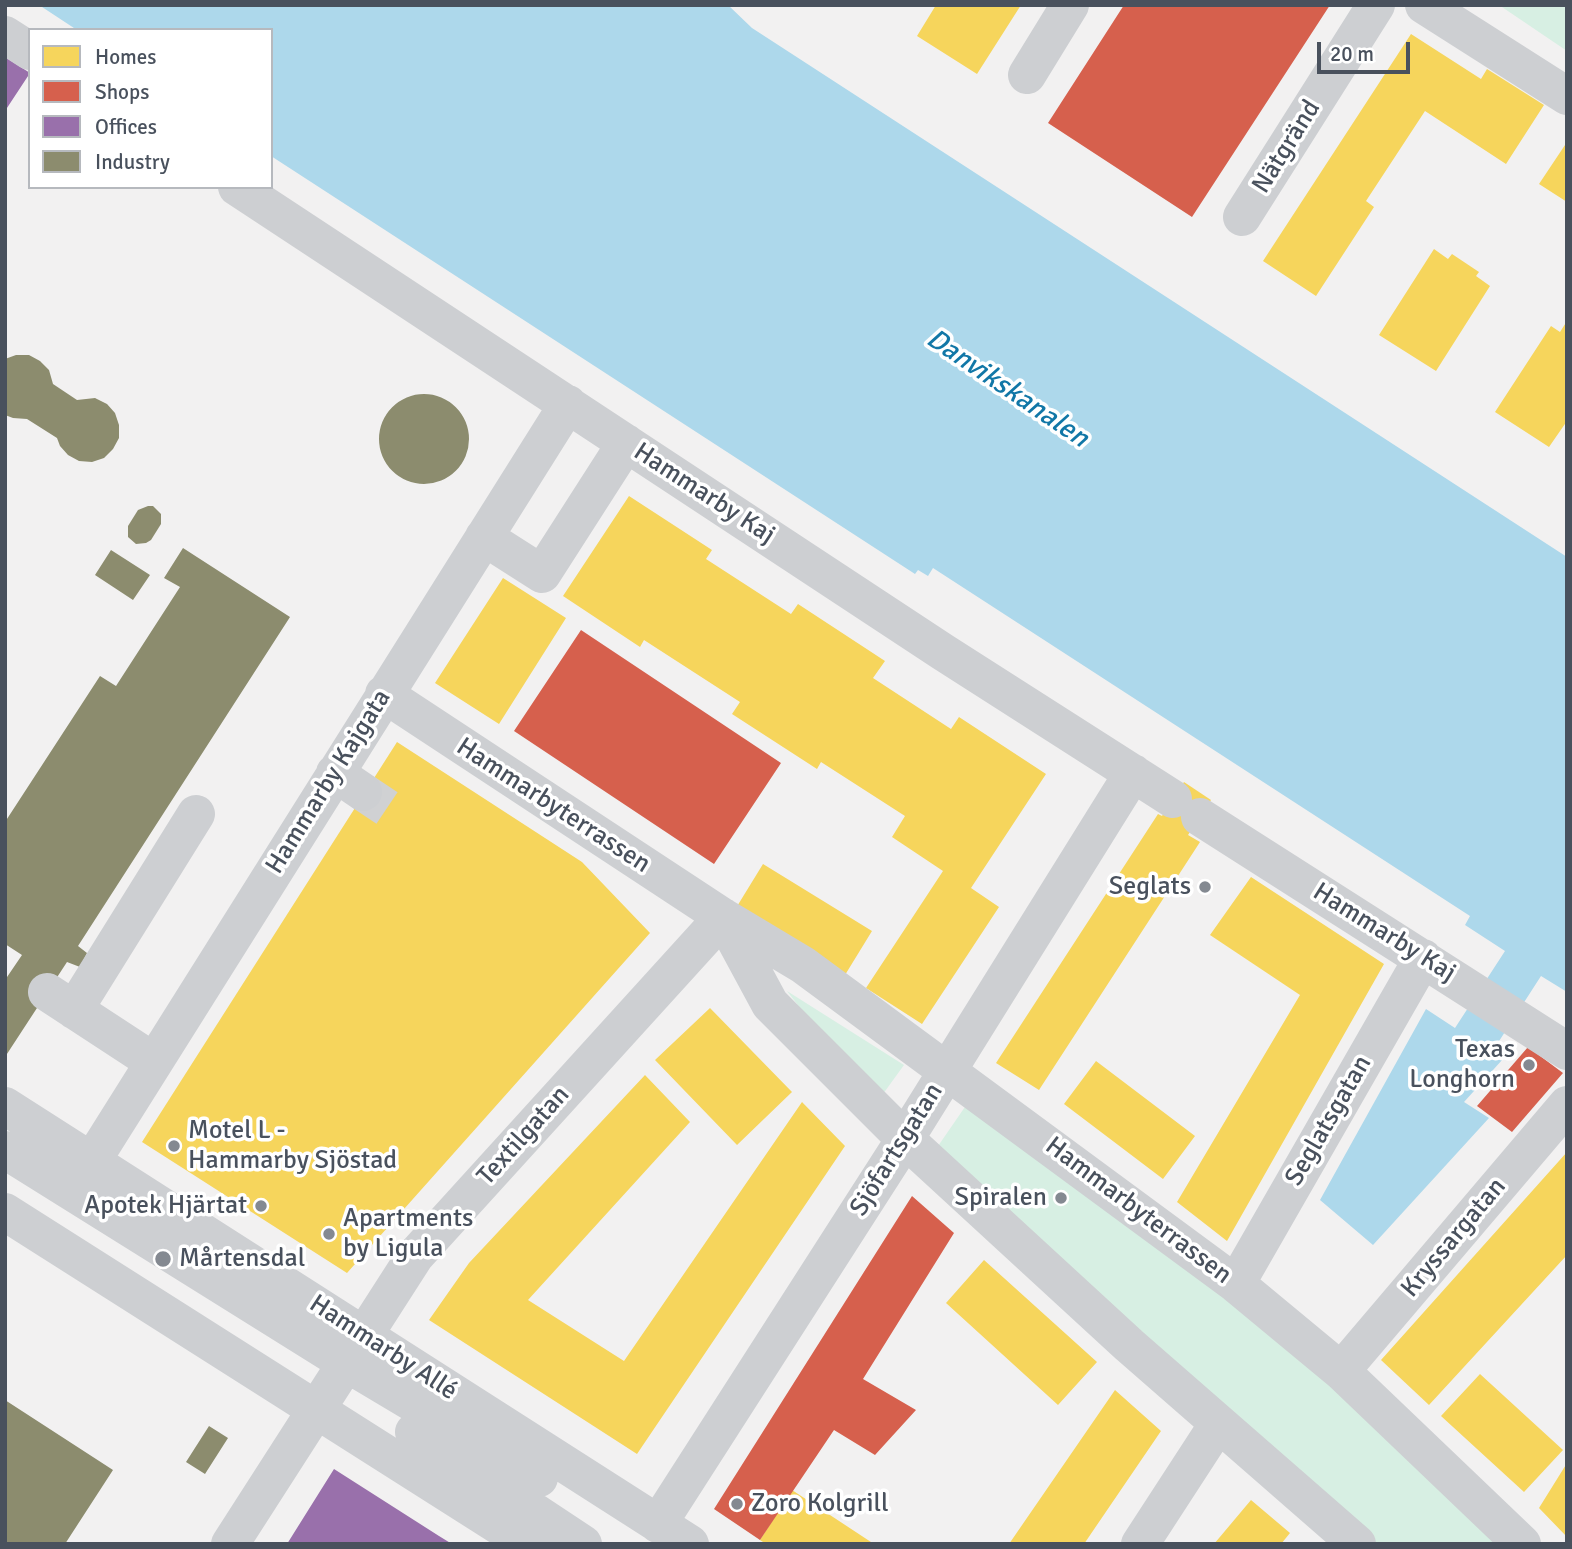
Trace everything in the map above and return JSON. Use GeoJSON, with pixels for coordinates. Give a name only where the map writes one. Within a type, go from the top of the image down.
{"type":"FeatureCollection","features":[{"type":"Feature","properties":{"kind":"street"},"geometry":{"type":"LineString","coordinates":[[1027,75],[1070,5]]}},
{"type":"Feature","properties":{"kind":"street","name":"Nätgränd"},"geometry":{"type":"LineString","coordinates":[[1242,217],[1376,5]]}},
{"type":"Feature","properties":{"kind":"street"},"geometry":{"type":"LineString","coordinates":[[1424,5],[1567,96]]}},
{"type":"Feature","properties":{"kind":"street"},"geometry":{"type":"LineString","coordinates":[[5,35],[28,50]]}},
{"type":"Feature","properties":{"kind":"street","name":"Hammarby Kaj"},"geometry":{"type":"LineString","coordinates":[[240,189],[1133,773],[1567,1051]]}},
{"type":"Feature","properties":{"kind":"street","name":"Hammarby Kajgata"},"geometry":{"type":"LineString","coordinates":[[92,1161],[154,1062],[349,783],[384,694],[568,404]]}},
{"type":"Feature","properties":{"kind":"street"},"geometry":{"type":"LineString","coordinates":[[484,537],[542,574],[626,443]]}},
{"type":"Feature","properties":{"kind":"street","name":"Hammarbyterrassen"},"geometry":{"type":"LineString","coordinates":[[384,694],[723,917],[803,965],[1236,1284],[1341,1371],[1522,1544]]}},
{"type":"Feature","properties":{"kind":"street","name":"Sjöfartsgatan"},"geometry":{"type":"LineString","coordinates":[[651,1534],[905,1139],[1133,773]]}},
{"type":"Feature","properties":{"kind":"street"},"geometry":{"type":"LineString","coordinates":[[154,1062],[61,1001],[196,814]]}},
{"type":"Feature","properties":{"kind":"street","name":"Hammarbyterrassen"},"geometry":{"type":"LineString","coordinates":[[723,917],[769,1004],[905,1139],[1218,1424],[1357,1544]]}},
{"type":"Feature","properties":{"kind":"street","name":"Textilgatan"},"geometry":{"type":"LineString","coordinates":[[230,1544],[415,1256],[723,917]]}},
{"type":"Feature","properties":{"kind":"street","name":"Seglatsgatan"},"geometry":{"type":"LineString","coordinates":[[1236,1284],[1423,958]]}},
{"type":"Feature","properties":{"kind":"street","name":"Kryssargatan"},"geometry":{"type":"LineString","coordinates":[[1341,1371],[1567,1105]]}},
{"type":"Feature","properties":{"kind":"street","name":"Hammarby Allé"},"geometry":{"type":"LineString","coordinates":[[5,1106],[92,1161],[341,1373],[528,1544]]}},
{"type":"Feature","properties":{"kind":"street"},"geometry":{"type":"LineString","coordinates":[[5,1150],[341,1373],[583,1544]]}},
{"type":"Feature","properties":{"kind":"street"},"geometry":{"type":"LineString","coordinates":[[5,1171],[341,1373]]}},
{"type":"Feature","properties":{"kind":"street","name":"Hammarby Allé"},"geometry":{"type":"LineString","coordinates":[[5,1212],[341,1373],[651,1534],[690,1544]]}},
{"type":"Feature","properties":{"kind":"street"},"geometry":{"type":"LineString","coordinates":[[1140,1544],[1218,1424]]}},
{"type":"Feature","properties":{"kind":"green space"},"geometry":{"type":"Polygon","coordinates":[[[1499,5],[1567,5],[1567,51],[1499,5]]]}},
{"type":"Feature","properties":{"kind":"green space"},"geometry":{"type":"Polygon","coordinates":[[[787,991],[904,1065],[875,1105],[787,991]]]}},
{"type":"Feature","properties":{"kind":"green space"},"geometry":{"type":"Polygon","coordinates":[[[967,1104],[1244,1306],[1501,1544],[1377,1544],[1290,1469],[936,1149],[967,1104]]]}},
{"type":"Feature","properties":{"kind":"water","name":"Danvikskanalen"},"geometry":{"type":"Polygon","coordinates":[[[39,5],[728,5],[752,28],[1567,557],[1567,992],[1541,976],[1492,1052],[1503,1059],[1464,1102],[1489,1118],[1373,1245],[1320,1200],[1426,1009],[1455,1028],[1505,951],[1465,925],[1470,916],[933,568],[928,576],[918,570],[915,574],[273,157],[273,28],[74,28],[39,5]]]}},
{"type":"Feature","properties":{"kind":"building: Homes"},"geometry":{"type":"Polygon","coordinates":[[[936,5],[1021,5],[977,74],[917,36],[936,5]]]}},
{"type":"Feature","properties":{"kind":"building: Homes"},"geometry":{"type":"Polygon","coordinates":[[[1411,34],[1481,79],[1487,69],[1544,105],[1506,164],[1425,111],[1366,201],[1374,207],[1316,296],[1263,261],[1411,34]]]}},
{"type":"Feature","properties":{"kind":"building: Homes"},"geometry":{"type":"Polygon","coordinates":[[[1567,142],[1567,202],[1539,184],[1567,142]]]}},
{"type":"Feature","properties":{"kind":"building: Homes"},"geometry":{"type":"Polygon","coordinates":[[[1434,249],[1448,259],[1452,254],[1479,272],[1476,276],[1490,286],[1436,371],[1379,335],[1434,249]]]}},
{"type":"Feature","properties":{"kind":"building: Homes"},"geometry":{"type":"Polygon","coordinates":[[[1567,321],[1567,421],[1549,447],[1495,412],[1551,326],[1560,332],[1567,321]]]}},
{"type":"Feature","properties":{"kind":"building: Homes"},"geometry":{"type":"Polygon","coordinates":[[[629,496],[712,550],[706,559],[791,614],[798,604],[885,661],[873,678],[951,729],[959,717],[1046,774],[971,888],[999,907],[922,1024],[866,988],[943,871],[892,837],[905,816],[821,762],[817,769],[732,714],[740,702],[644,640],[640,647],[563,596],[629,496]]]}},
{"type":"Feature","properties":{"kind":"building: Homes"},"geometry":{"type":"Polygon","coordinates":[[[503,578],[566,618],[499,724],[435,683],[503,578]]]}},
{"type":"Feature","properties":{"kind":"building: Homes"},"geometry":{"type":"Polygon","coordinates":[[[397,742],[582,862],[650,933],[347,1273],[142,1142],[397,742]]]}},
{"type":"Feature","properties":{"kind":"building: Homes"},"geometry":{"type":"Polygon","coordinates":[[[1184,782],[1211,800],[1188,835],[1200,842],[1039,1090],[996,1063],[1158,814],[1162,816],[1184,782]]]}},
{"type":"Feature","properties":{"kind":"building: Homes"},"geometry":{"type":"Polygon","coordinates":[[[763,864],[872,931],[845,975],[736,908],[763,864]]]}},
{"type":"Feature","properties":{"kind":"building: Homes"},"geometry":{"type":"Polygon","coordinates":[[[1251,877],[1384,964],[1227,1241],[1177,1202],[1300,995],[1210,935],[1251,877]]]}},
{"type":"Feature","properties":{"kind":"building: Homes"},"geometry":{"type":"Polygon","coordinates":[[[710,1008],[792,1092],[737,1145],[655,1060],[710,1008]]]}},
{"type":"Feature","properties":{"kind":"building: Homes"},"geometry":{"type":"Polygon","coordinates":[[[1096,1061],[1195,1136],[1163,1179],[1064,1104],[1096,1061]]]}},
{"type":"Feature","properties":{"kind":"building: Homes"},"geometry":{"type":"Polygon","coordinates":[[[645,1075],[690,1122],[528,1300],[624,1361],[802,1102],[845,1146],[637,1454],[429,1320],[469,1263],[645,1075]]]}},
{"type":"Feature","properties":{"kind":"building: Homes"},"geometry":{"type":"Polygon","coordinates":[[[1567,1152],[1567,1255],[1429,1405],[1381,1360],[1567,1152]]]}},
{"type":"Feature","properties":{"kind":"building: Homes"},"geometry":{"type":"Polygon","coordinates":[[[984,1260],[1097,1362],[1058,1405],[946,1303],[984,1260]]]}},
{"type":"Feature","properties":{"kind":"building: Homes"},"geometry":{"type":"Polygon","coordinates":[[[1480,1374],[1563,1450],[1524,1492],[1441,1416],[1480,1374]]]}},
{"type":"Feature","properties":{"kind":"building: Homes"},"geometry":{"type":"Polygon","coordinates":[[[1115,1390],[1161,1431],[1084,1544],[1009,1544],[1115,1390]]]}},
{"type":"Feature","properties":{"kind":"building: Homes"},"geometry":{"type":"Polygon","coordinates":[[[1567,1463],[1567,1537],[1539,1508],[1567,1463]]]}},
{"type":"Feature","properties":{"kind":"building: Homes"},"geometry":{"type":"Polygon","coordinates":[[[792,1490],[874,1544],[766,1544],[760,1540],[792,1490]]]}},
{"type":"Feature","properties":{"kind":"building: Homes"},"geometry":{"type":"Polygon","coordinates":[[[1251,1500],[1290,1533],[1281,1544],[1214,1544],[1251,1500]]]}},
{"type":"Feature","properties":{"kind":"building: Shops"},"geometry":{"type":"Polygon","coordinates":[[[1124,5],[1330,5],[1192,217],[1048,123],[1124,5]]]}},
{"type":"Feature","properties":{"kind":"building: Shops"},"geometry":{"type":"Polygon","coordinates":[[[581,630],[781,763],[714,864],[514,731],[581,630]]]}},
{"type":"Feature","properties":{"kind":"building: Shops"},"geometry":{"type":"Polygon","coordinates":[[[1528,1047],[1563,1073],[1512,1132],[1477,1106],[1528,1047]]]}},
{"type":"Feature","properties":{"kind":"building: Shops"},"geometry":{"type":"Polygon","coordinates":[[[912,1196],[954,1233],[863,1379],[916,1410],[875,1455],[834,1430],[760,1540],[714,1509],[912,1196]]]}},
{"type":"Feature","properties":{"kind":"building: Offices"},"geometry":{"type":"Polygon","coordinates":[[[5,57],[28,72],[28,76],[5,111],[5,57]]]}},
{"type":"Feature","properties":{"kind":"building: Offices"},"geometry":{"type":"Polygon","coordinates":[[[334,1469],[439,1536],[452,1544],[287,1544],[334,1469]]]}},
{"type":"Feature","properties":{"kind":"building: Industry"},"geometry":{"type":"Polygon","coordinates":[[[16,355],[29,355],[40,361],[49,370],[53,384],[77,400],[95,398],[107,404],[115,413],[119,438],[104,458],[92,462],[79,461],[68,455],[57,438],[27,419],[5,415],[5,359],[16,355]]]}},
{"type":"Feature","properties":{"kind":"building: Industry"},"geometry":{"type":"Polygon","coordinates":[[[424,394],[441,397],[456,407],[466,422],[469,439],[466,456],[456,471],[441,481],[424,484],[407,481],[392,471],[382,456],[379,439],[382,422],[392,407],[407,397],[424,394]]]}},
{"type":"Feature","properties":{"kind":"building: Industry"},"geometry":{"type":"Polygon","coordinates":[[[153,506],[161,514],[161,524],[151,540],[136,544],[128,537],[128,526],[138,510],[153,506]]]}},
{"type":"Feature","properties":{"kind":"building: Industry"},"geometry":{"type":"Polygon","coordinates":[[[183,548],[290,617],[78,946],[87,953],[80,967],[67,962],[5,1057],[5,980],[22,955],[5,944],[5,822],[100,676],[116,686],[180,587],[164,578],[183,548]]]}},
{"type":"Feature","properties":{"kind":"building: Industry"},"geometry":{"type":"Polygon","coordinates":[[[111,550],[150,575],[133,600],[95,575],[111,550]]]}},
{"type":"Feature","properties":{"kind":"building: Industry"},"geometry":{"type":"Polygon","coordinates":[[[5,1400],[113,1470],[65,1544],[5,1544],[5,1400]]]}},
{"type":"Feature","properties":{"kind":"building: Industry"},"geometry":{"type":"Polygon","coordinates":[[[209,1426],[228,1438],[205,1474],[186,1462],[209,1426]]]}},
{"type":"Feature","properties":{"kind":"tunnel"},"geometry":{"type":"LineString","coordinates":[[363,792],[387,808]]}},
{"type":"Feature","properties":{"kind":"place","name":"Seglats"},"geometry":{"type":"Point","coordinates":[1205,887]}},
{"type":"Feature","properties":{"kind":"place","name":"Texas Longhorn"},"geometry":{"type":"Point","coordinates":[1529,1065]}},
{"type":"Feature","properties":{"kind":"place","name":"Motel L - Hammarby Sjöstad"},"geometry":{"type":"Point","coordinates":[174,1146]}},
{"type":"Feature","properties":{"kind":"place","name":"Spiralen"},"geometry":{"type":"Point","coordinates":[1061,1198]}},
{"type":"Feature","properties":{"kind":"place","name":"Apotek Hjärtat"},"geometry":{"type":"Point","coordinates":[261,1206]}},
{"type":"Feature","properties":{"kind":"place","name":"Apartments by Ligula"},"geometry":{"type":"Point","coordinates":[329,1234]}},
{"type":"Feature","properties":{"kind":"place","name":"Mårtensdal"},"geometry":{"type":"Point","coordinates":[163,1259]}},
{"type":"Feature","properties":{"kind":"place","name":"Zoro Kolgrill"},"geometry":{"type":"Point","coordinates":[737,1504]}}]}
